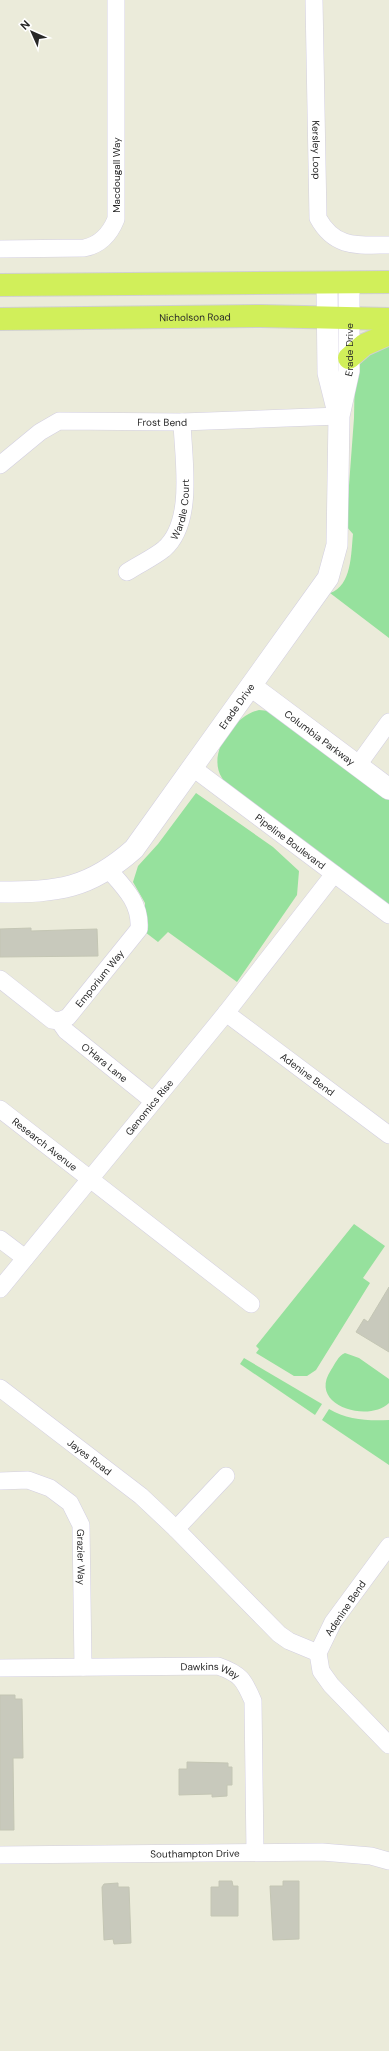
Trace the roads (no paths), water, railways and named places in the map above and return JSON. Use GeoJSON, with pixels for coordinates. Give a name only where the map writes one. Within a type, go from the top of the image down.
{"type":"FeatureCollection","features":[{"type":"Feature","properties":{"kind":"main road"},"geometry":{"type":"LineString","coordinates":[[0,285],[389,282]]}},
{"type":"Feature","properties":{"kind":"main road","name":"Nicholson Road"},"geometry":{"type":"LineString","coordinates":[[0,319],[260,316],[389,319]]}},
{"type":"Feature","properties":{"kind":"main road"},"geometry":{"type":"LineString","coordinates":[[349,358],[364,345],[389,334]]}},
{"type":"Feature","properties":{"kind":"street","name":"Macdougall Way"},"geometry":{"type":"LineString","coordinates":[[0,249],[84,248],[93,246],[100,242],[112,228],[116,219],[116,0]]}},
{"type":"Feature","properties":{"kind":"street","name":"Kersley Loop"},"geometry":{"type":"LineString","coordinates":[[314,0],[318,218],[327,231],[334,237],[352,245],[389,245]]}},
{"type":"Feature","properties":{"kind":"street","name":"Erade Drive"},"geometry":{"type":"LineString","coordinates":[[0,892],[46,892],[63,888],[93,878],[121,860],[142,838],[328,578],[334,558],[337,534],[339,416],[349,373],[349,358],[339,318],[327,283]]}},
{"type":"Feature","properties":{"kind":"street","name":"Erade Drive"},"geometry":{"type":"LineString","coordinates":[[339,416],[328,373],[339,318],[349,283]]}},
{"type":"Feature","properties":{"kind":"street","name":"Frost Bend"},"geometry":{"type":"LineString","coordinates":[[0,465],[40,432],[59,421],[182,422],[339,416]]}},
{"type":"Feature","properties":{"kind":"street","name":"Wardle Court"},"geometry":{"type":"LineString","coordinates":[[127,572],[164,549],[175,536],[184,510],[182,422]]}},
{"type":"Feature","properties":{"kind":"street","name":"Columbia Parkway"},"geometry":{"type":"LineString","coordinates":[[251,686],[389,789]]}},
{"type":"Feature","properties":{"kind":"street"},"geometry":{"type":"LineString","coordinates":[[358,765],[389,722]]}},
{"type":"Feature","properties":{"kind":"street","name":"Pipeline Boulevard"},"geometry":{"type":"LineString","coordinates":[[193,768],[389,915]]}},
{"type":"Feature","properties":{"kind":"street","name":"Emporium Way"},"geometry":{"type":"LineString","coordinates":[[59,1021],[68,1017],[139,928],[140,919],[133,899],[108,869]]}},
{"type":"Feature","properties":{"kind":"street","name":"Genomics Rise"},"geometry":{"type":"LineString","coordinates":[[90,1179],[226,1013],[334,874]]}},
{"type":"Feature","properties":{"kind":"street"},"geometry":{"type":"LineString","coordinates":[[0,979],[52,1020],[59,1021]]}},
{"type":"Feature","properties":{"kind":"street","name":"Adenine Bend"},"geometry":{"type":"LineString","coordinates":[[226,1013],[389,1135]]}},
{"type":"Feature","properties":{"kind":"street","name":"O'Hara Lane"},"geometry":{"type":"LineString","coordinates":[[59,1021],[66,1031],[153,1101]]}},
{"type":"Feature","properties":{"kind":"street","name":"Research Avenue"},"geometry":{"type":"LineString","coordinates":[[0,1109],[90,1179]]}},
{"type":"Feature","properties":{"kind":"street"},"geometry":{"type":"LineString","coordinates":[[0,1289],[90,1179],[251,1304]]}},
{"type":"Feature","properties":{"kind":"street"},"geometry":{"type":"LineString","coordinates":[[0,1238],[25,1258]]}},
{"type":"Feature","properties":{"kind":"street","name":"Jayes Road"},"geometry":{"type":"LineString","coordinates":[[0,1388],[141,1496],[176,1528],[279,1634],[289,1641],[318,1653]]}},
{"type":"Feature","properties":{"kind":"street"},"geometry":{"type":"LineString","coordinates":[[176,1528],[226,1476]]}},
{"type":"Feature","properties":{"kind":"street","name":"Grazier Way"},"geometry":{"type":"LineString","coordinates":[[0,1481],[28,1480],[50,1488],[70,1503],[81,1525],[83,1667]]}},
{"type":"Feature","properties":{"kind":"street","name":"Adenine Bend"},"geometry":{"type":"LineString","coordinates":[[318,1653],[333,1622],[389,1546]]}},
{"type":"Feature","properties":{"kind":"street"},"geometry":{"type":"LineString","coordinates":[[318,1653],[321,1672],[331,1685],[389,1745]]}},
{"type":"Feature","properties":{"kind":"street","name":"Dawkins Way"},"geometry":{"type":"LineString","coordinates":[[0,1668],[218,1666],[235,1672],[247,1686],[253,1701],[255,1852]]}},
{"type":"Feature","properties":{"kind":"street","name":"Southampton Drive"},"geometry":{"type":"LineString","coordinates":[[0,1856],[322,1852],[371,1856],[389,1861]]}}]}
